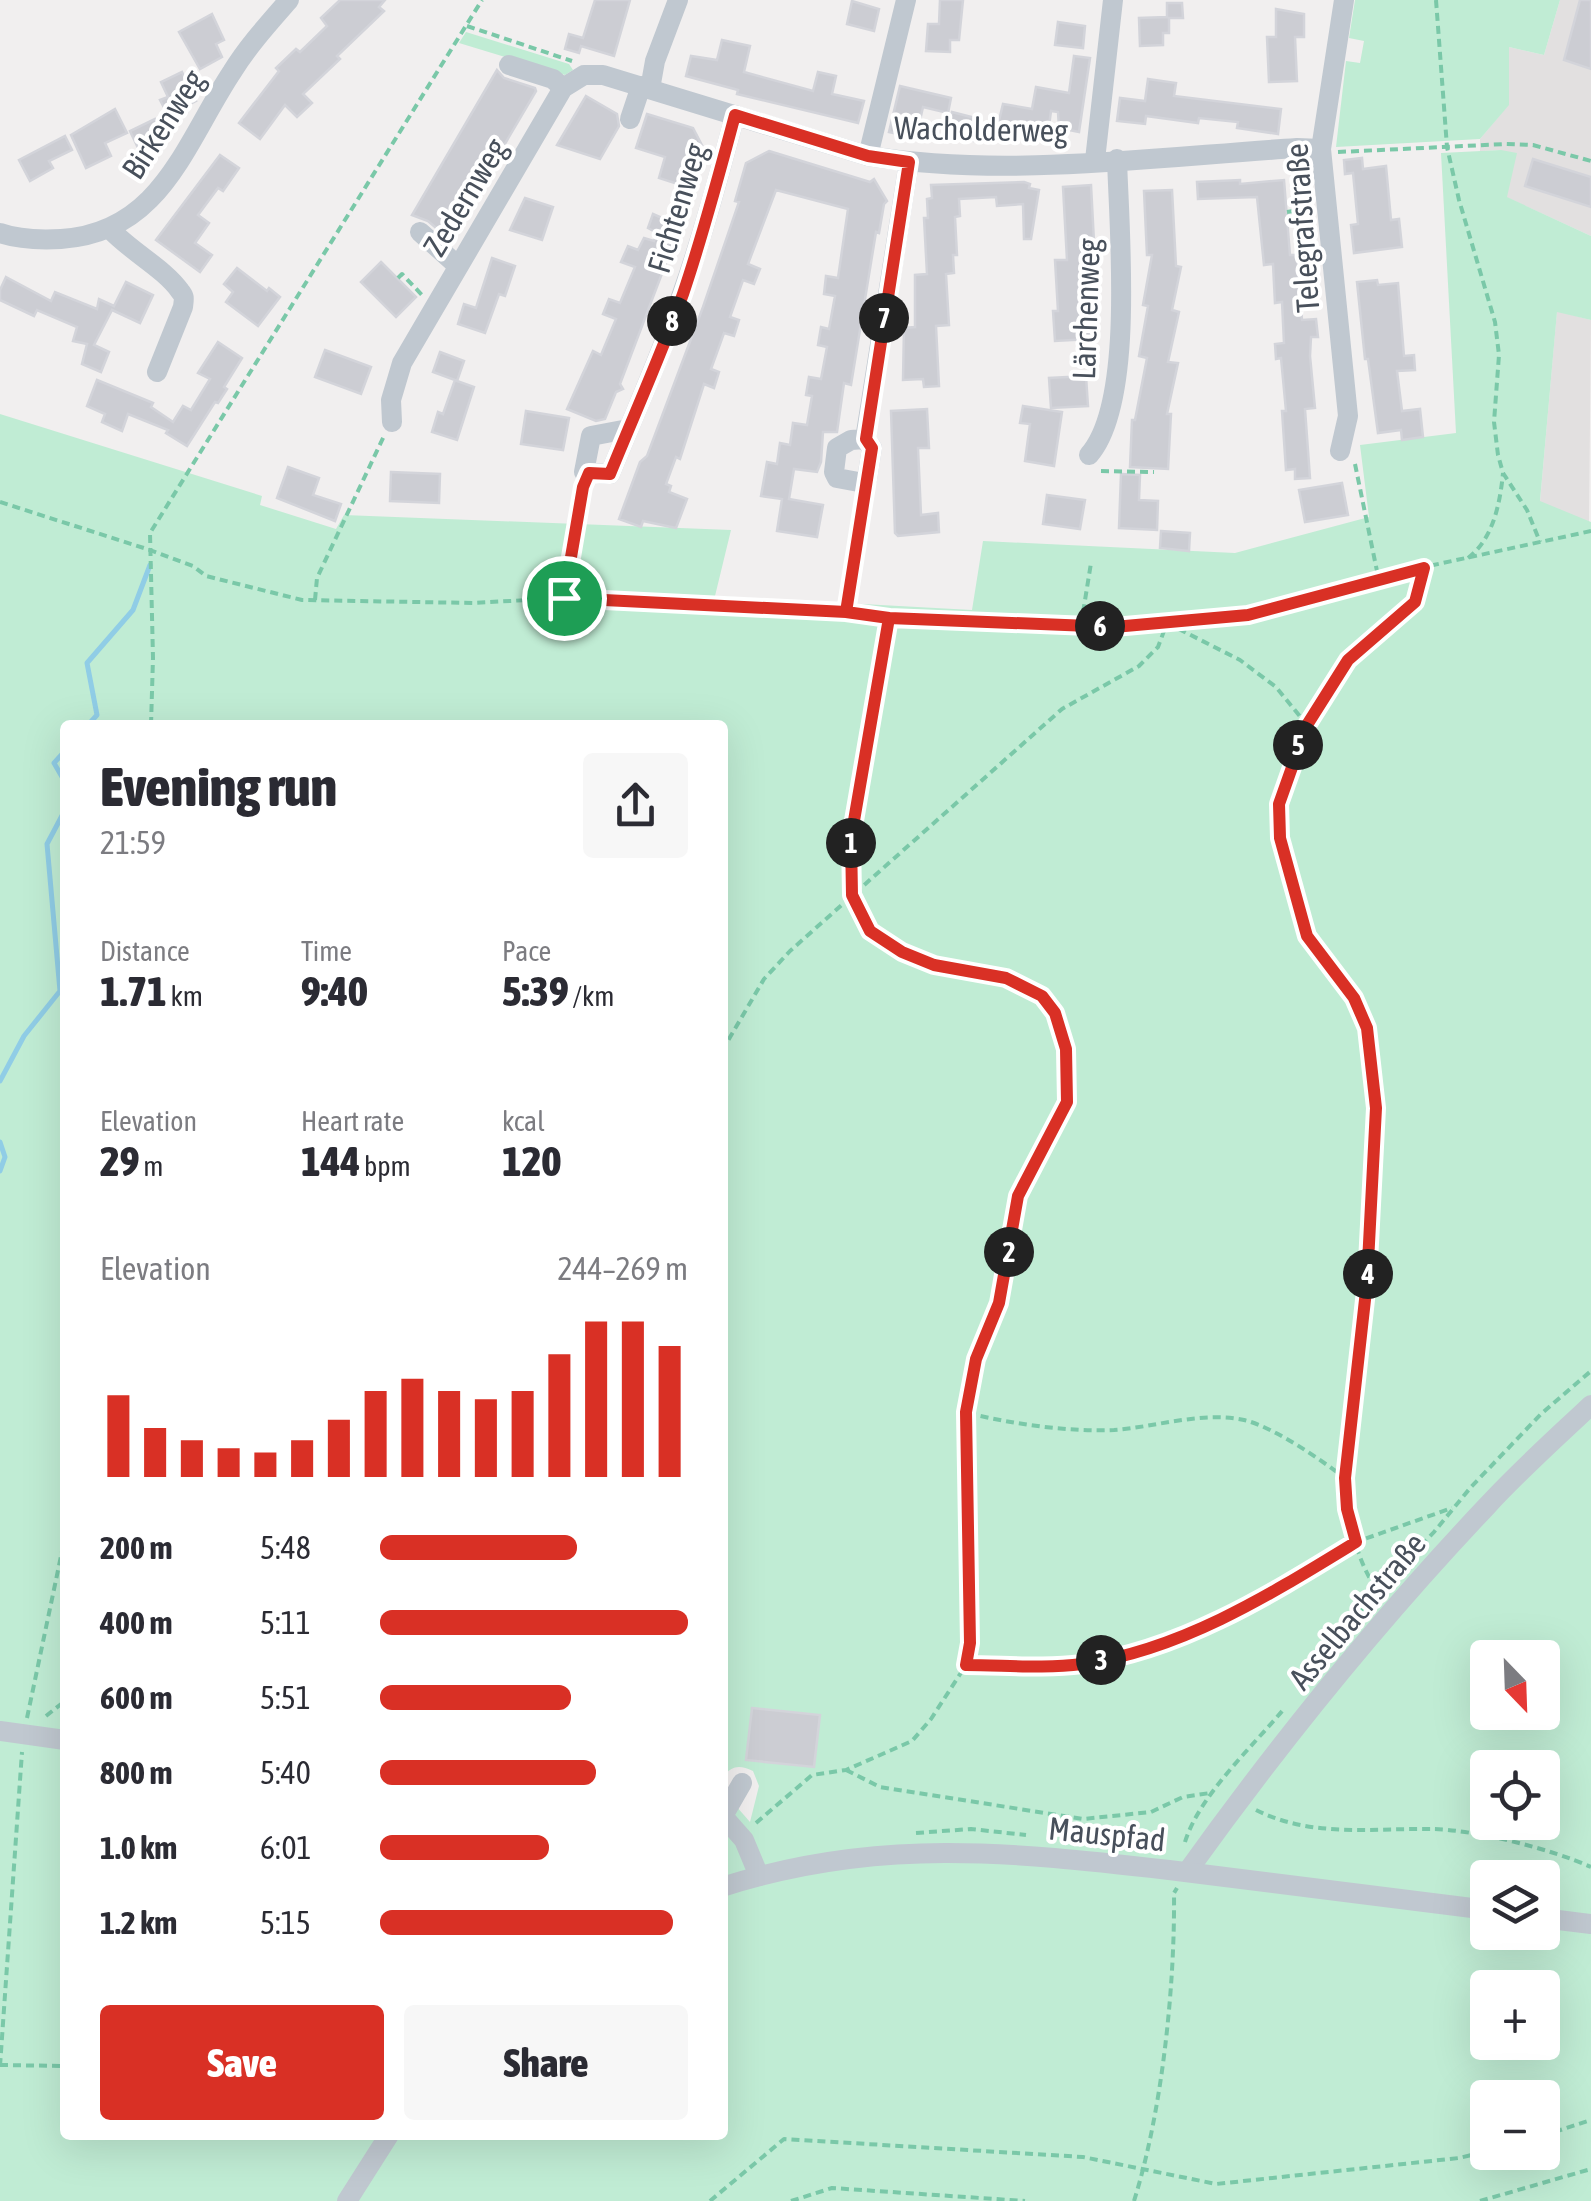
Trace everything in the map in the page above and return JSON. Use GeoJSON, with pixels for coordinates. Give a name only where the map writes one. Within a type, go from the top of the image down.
{"type":"FeatureCollection","features":[{"type":"Feature","properties":{"kind":"street"},"geometry":{"type":"LineString","coordinates":[[630,119],[678,0]]}},
{"type":"Feature","properties":{"kind":"street"},"geometry":{"type":"LineString","coordinates":[[868,156],[906,0]]}},
{"type":"Feature","properties":{"kind":"street","name":"Lärchenweg"},"geometry":{"type":"LineString","coordinates":[[1095,463],[1114,389],[1120,270],[1106,160],[1113,0]]}},
{"type":"Feature","properties":{"kind":"street","name":"Telegrafstraße"},"geometry":{"type":"LineString","coordinates":[[1340,452],[1348,416],[1321,149],[1344,0]]}},
{"type":"Feature","properties":{"kind":"street","name":"Birkenweg"},"geometry":{"type":"LineString","coordinates":[[0,233],[35,240],[64,239],[110,229],[140,211],[158,194],[233,69],[277,5]]}},
{"type":"Feature","properties":{"kind":"street"},"geometry":{"type":"LineString","coordinates":[[509,65],[553,79],[563,88]]}},
{"type":"Feature","properties":{"kind":"street"},"geometry":{"type":"LineString","coordinates":[[584,76],[603,75],[646,87]]}},
{"type":"Feature","properties":{"kind":"street","name":"Zedernweg"},"geometry":{"type":"LineString","coordinates":[[392,422],[390,400],[394,380],[434,307],[563,88],[584,76]]}},
{"type":"Feature","properties":{"kind":"street","name":"Wacholderweg"},"geometry":{"type":"LineString","coordinates":[[646,87],[868,156],[909,162],[1001,166],[1321,149]]}},
{"type":"Feature","properties":{"kind":"street","name":"Fichtenweg"},"geometry":{"type":"LineString","coordinates":[[589,473],[610,474],[681,300],[735,115]]}},
{"type":"Feature","properties":{"kind":"street"},"geometry":{"type":"LineString","coordinates":[[866,439],[851,440],[837,448],[834,472],[842,480],[864,483],[872,448],[866,439],[909,162]]}},
{"type":"Feature","properties":{"kind":"street"},"geometry":{"type":"LineString","coordinates":[[110,229],[184,297],[157,372]]}},
{"type":"Feature","properties":{"kind":"street"},"geometry":{"type":"LineString","coordinates":[[420,232],[458,266]]}},
{"type":"Feature","properties":{"kind":"street"},"geometry":{"type":"LineString","coordinates":[[589,473],[584,472],[591,436],[628,429]]}},
{"type":"Feature","properties":{"kind":"street","name":"Asselbachstraße"},"geometry":{"type":"LineString","coordinates":[[1187,1872],[1382,1625],[1488,1504],[1591,1405]]}},
{"type":"Feature","properties":{"kind":"street"},"geometry":{"type":"LineString","coordinates":[[0,1731],[60,1739]]}},
{"type":"Feature","properties":{"kind":"street"},"geometry":{"type":"LineString","coordinates":[[728,1807],[742,1783]]}},
{"type":"Feature","properties":{"kind":"street"},"geometry":{"type":"LineString","coordinates":[[728,1822],[740,1835],[759,1876]]}},
{"type":"Feature","properties":{"kind":"street","name":"Mauspfad"},"geometry":{"type":"LineString","coordinates":[[728,1886],[851,1858],[961,1851],[1187,1872],[1470,1908]]}},
{"type":"Feature","properties":{"kind":"street"},"geometry":{"type":"LineString","coordinates":[[1560,1920],[1591,1924]]}},
{"type":"Feature","properties":{"kind":"street"},"geometry":{"type":"LineString","coordinates":[[346,2201],[387,2140]]}},
{"type":"Feature","properties":{"kind":"path"},"geometry":{"type":"LineString","coordinates":[[150,720],[150,533],[482,0]]}},
{"type":"Feature","properties":{"kind":"path"},"geometry":{"type":"LineString","coordinates":[[1436,0],[1447,147],[1495,322],[1499,355],[1494,422],[1503,473],[1501,496],[1481,548],[1466,560]]}},
{"type":"Feature","properties":{"kind":"path"},"geometry":{"type":"LineString","coordinates":[[466,26],[570,59],[584,76]]}},
{"type":"Feature","properties":{"kind":"path"},"geometry":{"type":"LineString","coordinates":[[1321,149],[1333,152],[1533,145],[1591,161]]}},
{"type":"Feature","properties":{"kind":"path"},"geometry":{"type":"LineString","coordinates":[[398,278],[402,274],[434,307]]}},
{"type":"Feature","properties":{"kind":"path"},"geometry":{"type":"LineString","coordinates":[[314,600],[317,578],[378,447]]}},
{"type":"Feature","properties":{"kind":"path"},"geometry":{"type":"LineString","coordinates":[[1095,463],[1154,472]]}},
{"type":"Feature","properties":{"kind":"path"},"geometry":{"type":"LineString","coordinates":[[1358,472],[1378,578]]}},
{"type":"Feature","properties":{"kind":"path"},"geometry":{"type":"LineString","coordinates":[[564,598],[583,487],[589,473]]}},
{"type":"Feature","properties":{"kind":"path"},"geometry":{"type":"LineString","coordinates":[[1503,473],[1527,510],[1540,542]]}},
{"type":"Feature","properties":{"kind":"path"},"geometry":{"type":"LineString","coordinates":[[846,612],[864,483]]}},
{"type":"Feature","properties":{"kind":"path"},"geometry":{"type":"LineString","coordinates":[[0,502],[150,550],[193,566],[206,576],[252,590],[314,600],[472,603],[564,598],[1114,627],[1248,615],[1378,578],[1591,530]]}},
{"type":"Feature","properties":{"kind":"path"},"geometry":{"type":"LineString","coordinates":[[1081,624],[1091,563]]}},
{"type":"Feature","properties":{"kind":"path"},"geometry":{"type":"LineString","coordinates":[[1424,568],[1415,602],[1348,660],[1307,725],[1279,804],[1280,838],[1307,936],[1354,998],[1367,1028],[1376,1108],[1367,1282],[1345,1478],[1347,1509],[1356,1542],[1377,1590],[1542,1414],[1591,1371]]}},
{"type":"Feature","properties":{"kind":"path"},"geometry":{"type":"LineString","coordinates":[[740,1835],[812,1775],[846,1770],[912,1740],[931,1719],[966,1665],[970,1643],[966,1412],[976,1359],[999,1303],[1018,1196],[1067,1102],[1066,1049],[1055,1013],[1042,996],[1006,978],[934,965],[902,952],[870,931],[852,895],[851,838],[889,618]]}},
{"type":"Feature","properties":{"kind":"path"},"geometry":{"type":"LineString","coordinates":[[1167,623],[1240,660],[1276,688],[1307,725]]}},
{"type":"Feature","properties":{"kind":"path"},"geometry":{"type":"LineString","coordinates":[[728,1041],[764,979],[852,895],[1062,709],[1139,666],[1158,648],[1167,623]]}},
{"type":"Feature","properties":{"kind":"path"},"geometry":{"type":"LineString","coordinates":[[966,1412],[1008,1423],[1110,1430],[1208,1418],[1246,1420],[1320,1459],[1345,1478]]}},
{"type":"Feature","properties":{"kind":"path"},"geometry":{"type":"LineString","coordinates":[[966,1665],[1080,1664],[1129,1655],[1227,1618],[1356,1542],[1452,1508]]}},
{"type":"Feature","properties":{"kind":"path"},"geometry":{"type":"LineString","coordinates":[[60,1561],[23,1735],[0,2066],[60,2066]]}},
{"type":"Feature","properties":{"kind":"path"},"geometry":{"type":"LineString","coordinates":[[1134,2201],[1144,2168],[1175,1955],[1174,1894],[1187,1872]]}},
{"type":"Feature","properties":{"kind":"path"},"geometry":{"type":"LineString","coordinates":[[1560,2130],[1591,2120]]}},
{"type":"Feature","properties":{"kind":"path"},"geometry":{"type":"LineString","coordinates":[[710,2201],[784,2139],[1082,2157],[1216,2184],[1470,2155]]}},
{"type":"Feature","properties":{"kind":"path"},"geometry":{"type":"LineString","coordinates":[[1480,2201],[1591,2169]]}},
{"type":"Feature","properties":{"kind":"path"},"geometry":{"type":"LineString","coordinates":[[790,2201],[832,2188],[1025,2201]]}},
{"type":"Feature","properties":{"kind":"shaded area"},"geometry":{"type":"Polygon","coordinates":[[[1560,0],[1591,0],[1591,236],[1506,197],[1501,150],[1480,151],[1480,139],[1509,104],[1509,47],[1544,55],[1560,0]]]}},
{"type":"Feature","properties":{"kind":"shaded area"},"geometry":{"type":"Polygon","coordinates":[[[1557,311],[1591,320],[1589,522],[1540,502],[1557,311]]]}},
{"type":"Feature","properties":{"kind":"green space"},"geometry":{"type":"Polygon","coordinates":[[[1355,0],[1560,0],[1544,55],[1509,47],[1509,105],[1480,139],[1336,147],[1346,61],[1360,63],[1364,41],[1349,38],[1355,0]]]}},
{"type":"Feature","properties":{"kind":"green space"},"geometry":{"type":"Polygon","coordinates":[[[466,32],[569,64],[573,70],[565,75],[459,43],[466,32]]]}},
{"type":"Feature","properties":{"kind":"green space"},"geometry":{"type":"Polygon","coordinates":[[[1441,153],[1517,153],[1507,197],[1591,236],[1591,320],[1557,312],[1540,501],[1591,522],[1591,2201],[0,2201],[0,414],[262,496],[260,505],[336,529],[344,515],[731,530],[715,596],[972,610],[983,541],[1235,553],[1369,517],[1360,445],[1456,433],[1441,153]]]}},
{"type":"Feature","properties":{"kind":"building"},"geometry":{"type":"Polygon","coordinates":[[[340,0],[385,0],[379,7],[384,11],[303,94],[312,103],[297,117],[285,105],[260,139],[239,123],[279,71],[276,68],[327,26],[321,18],[340,0]]]}},
{"type":"Feature","properties":{"kind":"building"},"geometry":{"type":"Polygon","coordinates":[[[595,0],[630,0],[614,56],[581,46],[579,53],[565,49],[569,34],[583,38],[595,0]]]}},
{"type":"Feature","properties":{"kind":"building"},"geometry":{"type":"Polygon","coordinates":[[[940,0],[963,0],[959,40],[950,40],[950,52],[926,51],[928,24],[939,24],[940,0]]]}},
{"type":"Feature","properties":{"kind":"building"},"geometry":{"type":"Polygon","coordinates":[[[1580,0],[1591,0],[1591,69],[1564,60],[1580,0]]]}},
{"type":"Feature","properties":{"kind":"building"},"geometry":{"type":"Polygon","coordinates":[[[852,1],[879,9],[874,31],[847,24],[852,1]]]}},
{"type":"Feature","properties":{"kind":"building"},"geometry":{"type":"Polygon","coordinates":[[[1167,3],[1182,3],[1183,18],[1169,18],[1169,33],[1163,33],[1163,45],[1140,46],[1139,18],[1167,17],[1167,3]]]}},
{"type":"Feature","properties":{"kind":"building"},"geometry":{"type":"Polygon","coordinates":[[[1276,9],[1304,14],[1304,37],[1295,37],[1297,81],[1269,82],[1267,37],[1276,37],[1276,9]]]}},
{"type":"Feature","properties":{"kind":"building"},"geometry":{"type":"Polygon","coordinates":[[[212,14],[224,40],[216,44],[222,57],[200,69],[179,32],[212,14]]]}},
{"type":"Feature","properties":{"kind":"building"},"geometry":{"type":"Polygon","coordinates":[[[1058,22],[1085,26],[1083,48],[1055,45],[1058,22]]]}},
{"type":"Feature","properties":{"kind":"building"},"geometry":{"type":"Polygon","coordinates":[[[722,40],[750,46],[744,72],[813,91],[818,72],[836,76],[832,94],[864,101],[858,123],[737,94],[738,90],[686,76],[691,56],[717,60],[722,40]]]}},
{"type":"Feature","properties":{"kind":"building"},"geometry":{"type":"Polygon","coordinates":[[[1074,56],[1090,58],[1079,132],[1059,128],[1058,112],[1051,111],[1049,126],[1025,122],[1022,138],[996,133],[1003,104],[1032,109],[1036,87],[1069,93],[1074,56]]]}},
{"type":"Feature","properties":{"kind":"building"},"geometry":{"type":"Polygon","coordinates":[[[497,70],[504,78],[536,91],[449,239],[428,221],[412,215],[497,70]]]}},
{"type":"Feature","properties":{"kind":"building"},"geometry":{"type":"Polygon","coordinates":[[[182,72],[196,101],[168,115],[160,100],[168,97],[161,82],[182,72]]]}},
{"type":"Feature","properties":{"kind":"building"},"geometry":{"type":"Polygon","coordinates":[[[1148,79],[1176,83],[1174,96],[1281,109],[1278,134],[1237,128],[1238,122],[1199,118],[1198,123],[1146,116],[1145,124],[1117,121],[1120,98],[1145,101],[1148,79]]]}},
{"type":"Feature","properties":{"kind":"building"},"geometry":{"type":"Polygon","coordinates":[[[900,86],[951,98],[948,113],[923,107],[916,138],[889,132],[900,86]]]}},
{"type":"Feature","properties":{"kind":"building"},"geometry":{"type":"Polygon","coordinates":[[[586,96],[617,114],[619,126],[600,159],[557,145],[586,96]]]}},
{"type":"Feature","properties":{"kind":"building"},"geometry":{"type":"Polygon","coordinates":[[[115,109],[127,133],[105,143],[111,156],[86,168],[71,135],[115,109]]]}},
{"type":"Feature","properties":{"kind":"building"},"geometry":{"type":"Polygon","coordinates":[[[952,112],[979,119],[974,141],[947,135],[952,112]]]}},
{"type":"Feature","properties":{"kind":"building"},"geometry":{"type":"Polygon","coordinates":[[[647,114],[693,128],[705,151],[693,189],[659,178],[665,157],[636,148],[647,114]]]}},
{"type":"Feature","properties":{"kind":"building"},"geometry":{"type":"Polygon","coordinates":[[[155,119],[165,140],[140,152],[130,131],[155,119]]]}},
{"type":"Feature","properties":{"kind":"building"},"geometry":{"type":"Polygon","coordinates":[[[65,136],[72,150],[49,161],[53,168],[30,181],[19,160],[65,136]]]}},
{"type":"Feature","properties":{"kind":"building"},"geometry":{"type":"Polygon","coordinates":[[[769,151],[870,182],[874,179],[887,201],[879,233],[876,232],[851,385],[844,383],[837,432],[823,432],[817,472],[794,469],[789,499],[823,505],[817,537],[777,531],[782,499],[761,496],[767,462],[777,464],[780,443],[790,445],[793,423],[807,425],[812,396],[806,395],[809,377],[821,379],[827,347],[818,345],[821,327],[829,329],[835,296],[824,294],[826,276],[838,278],[848,209],[776,190],[748,264],[760,269],[754,284],[743,280],[730,317],[739,320],[734,336],[724,333],[711,369],[719,372],[714,388],[704,384],[680,459],[676,457],[666,484],[671,486],[669,492],[687,499],[676,528],[643,521],[641,527],[619,519],[703,307],[739,202],[735,201],[746,163],[769,151]]]}},
{"type":"Feature","properties":{"kind":"building"},"geometry":{"type":"Polygon","coordinates":[[[220,155],[239,168],[223,191],[218,188],[198,215],[209,223],[195,243],[212,255],[200,272],[156,240],[220,155]]]}},
{"type":"Feature","properties":{"kind":"building"},"geometry":{"type":"Polygon","coordinates":[[[1362,158],[1363,169],[1386,166],[1391,220],[1399,219],[1402,247],[1354,253],[1351,225],[1358,224],[1353,173],[1345,174],[1344,160],[1362,158]]]}},
{"type":"Feature","properties":{"kind":"building"},"geometry":{"type":"Polygon","coordinates":[[[1533,159],[1591,177],[1591,207],[1525,186],[1533,159]]]}},
{"type":"Feature","properties":{"kind":"building"},"geometry":{"type":"Polygon","coordinates":[[[1240,180],[1240,184],[1284,180],[1290,255],[1297,255],[1302,320],[1316,319],[1318,337],[1311,337],[1310,356],[1315,408],[1305,409],[1310,478],[1295,479],[1295,469],[1286,470],[1282,411],[1286,411],[1281,358],[1276,359],[1275,344],[1284,343],[1282,302],[1275,303],[1273,264],[1264,265],[1257,197],[1198,199],[1197,182],[1240,180]]]}},
{"type":"Feature","properties":{"kind":"building"},"geometry":{"type":"Polygon","coordinates":[[[1024,182],[1039,190],[1031,239],[1024,239],[1023,204],[997,206],[996,197],[959,199],[954,273],[946,274],[949,325],[936,326],[939,386],[924,387],[923,379],[903,380],[904,328],[915,327],[915,275],[927,274],[924,218],[928,218],[931,185],[1024,182]]]}},
{"type":"Feature","properties":{"kind":"building"},"geometry":{"type":"Polygon","coordinates":[[[1091,185],[1094,242],[1089,242],[1093,308],[1088,309],[1090,339],[1055,341],[1055,260],[1067,260],[1063,187],[1091,185]]]}},
{"type":"Feature","properties":{"kind":"building"},"geometry":{"type":"Polygon","coordinates":[[[1172,190],[1176,266],[1181,267],[1172,310],[1179,312],[1168,362],[1178,363],[1167,414],[1171,414],[1168,469],[1130,467],[1132,420],[1147,358],[1139,356],[1152,255],[1147,255],[1144,191],[1172,190]]]}},
{"type":"Feature","properties":{"kind":"building"},"geometry":{"type":"Polygon","coordinates":[[[525,198],[553,207],[542,240],[510,230],[525,198]]]}},
{"type":"Feature","properties":{"kind":"building"},"geometry":{"type":"Polygon","coordinates":[[[653,214],[680,226],[620,384],[623,389],[616,392],[605,419],[596,421],[567,409],[593,351],[601,355],[616,319],[603,314],[609,299],[620,303],[635,267],[621,262],[628,246],[638,250],[644,238],[654,241],[657,233],[648,228],[653,214]]]}},
{"type":"Feature","properties":{"kind":"building"},"geometry":{"type":"Polygon","coordinates":[[[492,258],[515,266],[505,296],[499,294],[485,333],[458,324],[464,304],[476,308],[492,258]]]}},
{"type":"Feature","properties":{"kind":"building"},"geometry":{"type":"Polygon","coordinates":[[[381,262],[416,297],[396,317],[361,282],[381,262]]]}},
{"type":"Feature","properties":{"kind":"building"},"geometry":{"type":"Polygon","coordinates":[[[237,268],[280,297],[258,326],[226,302],[233,292],[224,284],[237,268]]]}},
{"type":"Feature","properties":{"kind":"building"},"geometry":{"type":"Polygon","coordinates":[[[6,277],[51,301],[55,292],[97,309],[99,299],[114,306],[126,282],[153,295],[140,323],[112,310],[94,345],[109,352],[101,372],[82,364],[87,344],[73,341],[77,327],[37,310],[34,316],[0,300],[6,277]]]}},
{"type":"Feature","properties":{"kind":"building"},"geometry":{"type":"Polygon","coordinates":[[[1377,280],[1378,285],[1398,283],[1404,356],[1414,355],[1415,370],[1397,371],[1402,411],[1420,409],[1423,437],[1402,440],[1401,430],[1378,433],[1357,282],[1377,280]]]}},
{"type":"Feature","properties":{"kind":"building"},"geometry":{"type":"Polygon","coordinates":[[[218,342],[242,358],[224,387],[227,389],[187,446],[166,433],[168,430],[128,414],[122,431],[102,422],[105,414],[87,406],[97,380],[153,403],[151,407],[173,422],[183,406],[191,410],[210,379],[198,373],[218,342]]]}},
{"type":"Feature","properties":{"kind":"building"},"geometry":{"type":"Polygon","coordinates":[[[325,350],[371,367],[361,394],[315,377],[325,350]]]}},
{"type":"Feature","properties":{"kind":"building"},"geometry":{"type":"Polygon","coordinates":[[[440,352],[464,361],[457,381],[474,387],[457,440],[432,432],[455,380],[433,372],[440,352]]]}},
{"type":"Feature","properties":{"kind":"building"},"geometry":{"type":"Polygon","coordinates":[[[1086,376],[1088,406],[1051,408],[1049,378],[1086,376]]]}},
{"type":"Feature","properties":{"kind":"building"},"geometry":{"type":"Polygon","coordinates":[[[1023,406],[1062,412],[1054,466],[1025,461],[1030,424],[1020,423],[1023,406]]]}},
{"type":"Feature","properties":{"kind":"building"},"geometry":{"type":"Polygon","coordinates":[[[927,409],[929,448],[918,448],[921,515],[938,513],[939,532],[898,536],[891,411],[927,409]]]}},
{"type":"Feature","properties":{"kind":"building"},"geometry":{"type":"Polygon","coordinates":[[[526,411],[569,418],[563,450],[521,444],[526,411]]]}},
{"type":"Feature","properties":{"kind":"building"},"geometry":{"type":"Polygon","coordinates":[[[288,467],[319,478],[313,495],[341,504],[335,521],[277,498],[288,467]]]}},
{"type":"Feature","properties":{"kind":"building"},"geometry":{"type":"Polygon","coordinates":[[[391,472],[440,474],[439,503],[390,501],[391,472]]]}},
{"type":"Feature","properties":{"kind":"building"},"geometry":{"type":"Polygon","coordinates":[[[1121,474],[1140,475],[1139,500],[1158,501],[1157,530],[1119,528],[1121,474]]]}},
{"type":"Feature","properties":{"kind":"building"},"geometry":{"type":"Polygon","coordinates":[[[1342,483],[1348,515],[1305,522],[1299,490],[1342,483]]]}},
{"type":"Feature","properties":{"kind":"building"},"geometry":{"type":"Polygon","coordinates":[[[1047,495],[1085,500],[1080,529],[1043,524],[1047,495]]]}},
{"type":"Feature","properties":{"kind":"building"},"geometry":{"type":"Polygon","coordinates":[[[1161,531],[1190,533],[1189,551],[1160,548],[1161,531]]]}},
{"type":"Feature","properties":{"kind":"building"},"geometry":{"type":"Polygon","coordinates":[[[752,1708],[820,1715],[814,1767],[746,1760],[752,1708]]]}},
{"type":"Feature","properties":{"kind":"waterway"},"geometry":{"type":"LineString","coordinates":[[92,720],[97,715],[87,663],[133,610],[150,565]]}},
{"type":"Feature","properties":{"kind":"waterway"},"geometry":{"type":"LineString","coordinates":[[60,756],[54,763],[60,773]]}},
{"type":"Feature","properties":{"kind":"waterway"},"geometry":{"type":"LineString","coordinates":[[60,819],[47,844],[60,991]]}},
{"type":"Feature","properties":{"kind":"waterway"},"geometry":{"type":"LineString","coordinates":[[0,1081],[24,1036],[60,991]]}},
{"type":"Feature","properties":{"kind":"waterway"},"geometry":{"type":"LineString","coordinates":[[0,1142],[5,1157],[0,1171]]}},
{"type":"Feature","properties":{"kind":"route"},"geometry":{"type":"LineString","coordinates":[[564,598],[583,487],[589,473],[610,474],[681,300],[735,115],[868,156],[909,162],[866,439],[872,448],[846,612],[889,618],[1114,627],[1248,615],[1424,568],[1415,602],[1348,660],[1307,725],[1279,804],[1280,838],[1307,936],[1354,998],[1367,1028],[1376,1108],[1367,1282],[1345,1478],[1347,1509],[1356,1542],[1227,1618],[1129,1655],[1080,1664],[966,1665],[970,1643],[966,1412],[976,1359],[999,1303],[1018,1196],[1067,1102],[1066,1049],[1055,1013],[1042,996],[1006,978],[934,965],[902,952],[870,931],[852,895],[851,838],[889,618],[846,612],[564,598]]}}]}
